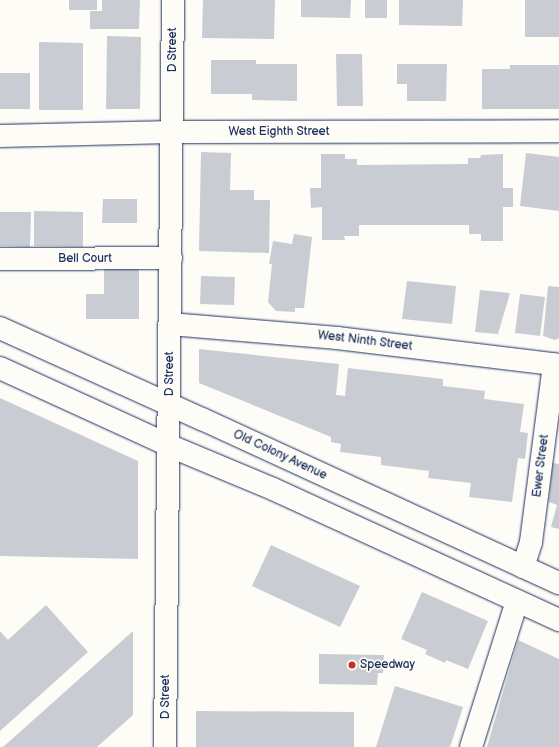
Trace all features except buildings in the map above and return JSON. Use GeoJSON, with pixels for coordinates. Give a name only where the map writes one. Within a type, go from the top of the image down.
{"type":"FeatureCollection","features":[{"type":"Feature","properties":{"kind":"main road","name":"D Street"},"geometry":{"type":"LineString","coordinates":[[165,747],[170,446],[173,0]]}},
{"type":"Feature","properties":{"kind":"main road","name":"West Eighth Street"},"geometry":{"type":"LineString","coordinates":[[0,136],[173,132],[559,131]]}},
{"type":"Feature","properties":{"kind":"main road","name":"Bell Court"},"geometry":{"type":"LineString","coordinates":[[0,259],[171,258]]}},
{"type":"Feature","properties":{"kind":"main road","name":"West Ninth Street"},"geometry":{"type":"LineString","coordinates":[[170,324],[337,338],[557,364]]}},
{"type":"Feature","properties":{"kind":"main road","name":"Old Colony Avenue"},"geometry":{"type":"LineString","coordinates":[[0,328],[170,404],[559,583]]}},
{"type":"Feature","properties":{"kind":"main road","name":"Ewer Street"},"geometry":{"type":"LineString","coordinates":[[523,567],[531,542],[557,364]]}},
{"type":"Feature","properties":{"kind":"main road"},"geometry":{"type":"LineString","coordinates":[[0,368],[170,446],[273,489],[559,620]]}},
{"type":"Feature","properties":{"kind":"main road"},"geometry":{"type":"LineString","coordinates":[[471,747],[518,601]]}},
{"type":"Feature","properties":{"kind":"place","name":"Speedway"},"geometry":{"type":"Point","coordinates":[352,665]}}]}
